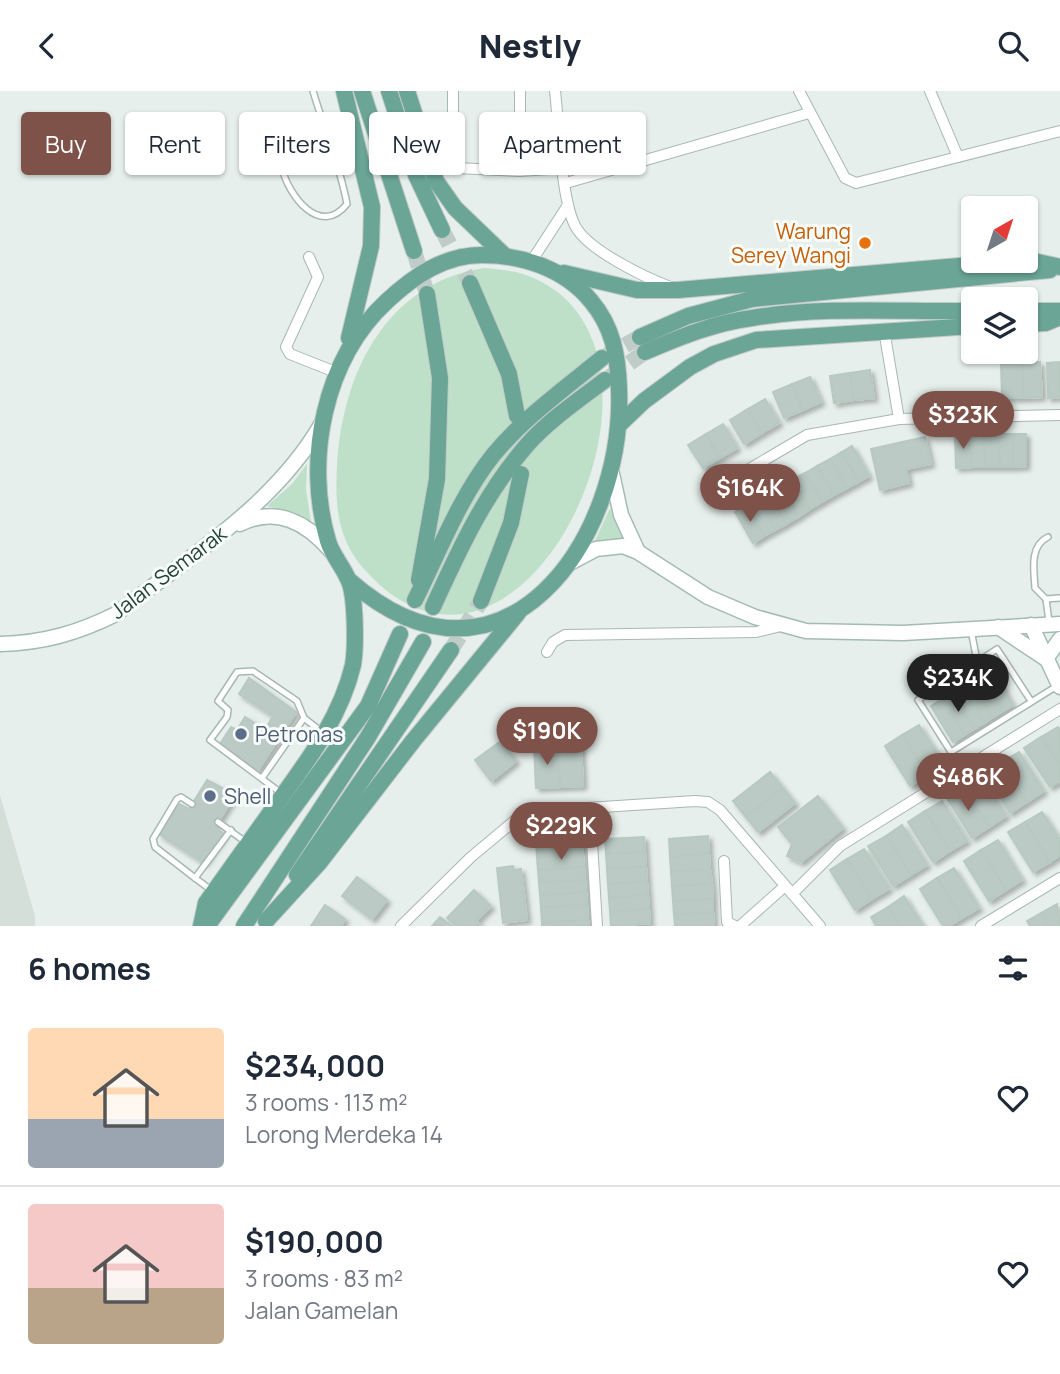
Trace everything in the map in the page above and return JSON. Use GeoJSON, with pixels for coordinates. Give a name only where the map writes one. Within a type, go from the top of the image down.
{"type":"FeatureCollection","features":[{"type":"Feature","properties":{"kind":"main road"},"geometry":{"type":"LineString","coordinates":[[331,552],[319,492],[323,422],[344,357],[371,246],[372,207],[344,91]]}},
{"type":"Feature","properties":{"kind":"main road"},"geometry":{"type":"LineString","coordinates":[[362,91],[414,250]]}},
{"type":"Feature","properties":{"kind":"main road"},"geometry":{"type":"LineString","coordinates":[[389,91],[416,175],[442,230]]}},
{"type":"Feature","properties":{"kind":"main road"},"geometry":{"type":"LineString","coordinates":[[407,91],[436,181],[455,208],[505,257]]}},
{"type":"Feature","properties":{"kind":"main road"},"geometry":{"type":"LineString","coordinates":[[344,357],[368,319],[427,269],[471,255],[531,262],[552,270],[637,290],[678,291],[1028,261],[1060,268]]}},
{"type":"Feature","properties":{"kind":"main road"},"geometry":{"type":"LineString","coordinates":[[961,311],[754,317],[643,345],[688,316],[752,299],[1060,268]]}},
{"type":"Feature","properties":{"kind":"main road"},"geometry":{"type":"LineString","coordinates":[[264,924],[319,863],[413,741],[518,613],[544,591],[567,564],[594,520],[611,469],[621,423],[618,365],[611,333],[604,318],[580,289],[552,270]]}},
{"type":"Feature","properties":{"kind":"main road"},"geometry":{"type":"LineString","coordinates":[[470,283],[509,374],[517,416]]}},
{"type":"Feature","properties":{"kind":"main road"},"geometry":{"type":"LineString","coordinates":[[427,294],[440,378],[437,479],[415,600],[457,514],[492,456],[524,421],[602,358]]}},
{"type":"Feature","properties":{"kind":"main road"},"geometry":{"type":"LineString","coordinates":[[1038,311],[1060,311]]}},
{"type":"Feature","properties":{"kind":"main road"},"geometry":{"type":"LineString","coordinates":[[1038,323],[1060,317]]}},
{"type":"Feature","properties":{"kind":"main road"},"geometry":{"type":"LineString","coordinates":[[621,423],[644,401],[714,354],[757,340],[884,330],[961,327]]}},
{"type":"Feature","properties":{"kind":"main road"},"geometry":{"type":"LineString","coordinates":[[433,607],[464,539],[528,443],[606,380]]}},
{"type":"Feature","properties":{"kind":"main road","name":"Jalan Semarak"},"geometry":{"type":"LineString","coordinates":[[0,644],[50,640],[96,625],[116,614],[251,507],[297,462],[323,422]]}},
{"type":"Feature","properties":{"kind":"main road"},"geometry":{"type":"LineString","coordinates":[[611,469],[621,515],[638,552]]}},
{"type":"Feature","properties":{"kind":"main road"},"geometry":{"type":"LineString","coordinates":[[481,601],[511,523],[521,474]]}},
{"type":"Feature","properties":{"kind":"main road"},"geometry":{"type":"LineString","coordinates":[[219,533],[256,515],[270,514],[309,528],[331,552],[350,580],[382,606],[426,625],[461,629],[480,627],[518,613]]}},
{"type":"Feature","properties":{"kind":"main road"},"geometry":{"type":"LineString","coordinates":[[567,564],[609,545],[638,552],[708,597],[782,626],[806,631],[864,633],[1055,625]]}},
{"type":"Feature","properties":{"kind":"main road"},"geometry":{"type":"LineString","coordinates":[[201,926],[206,903],[326,734],[354,662],[350,580]]}},
{"type":"Feature","properties":{"kind":"main road"},"geometry":{"type":"LineString","coordinates":[[1031,625],[1060,686]]}},
{"type":"Feature","properties":{"kind":"main road"},"geometry":{"type":"LineString","coordinates":[[998,627],[1046,659]]}},
{"type":"Feature","properties":{"kind":"main road"},"geometry":{"type":"LineString","coordinates":[[207,926],[368,706],[400,634]]}},
{"type":"Feature","properties":{"kind":"main road"},"geometry":{"type":"LineString","coordinates":[[1046,659],[1060,639]]}},
{"type":"Feature","properties":{"kind":"main road"},"geometry":{"type":"LineString","coordinates":[[244,926],[368,737],[423,642]]}},
{"type":"Feature","properties":{"kind":"main road"},"geometry":{"type":"LineString","coordinates":[[264,924],[451,650]]}},
{"type":"Feature","properties":{"kind":"street"},"geometry":{"type":"LineString","coordinates":[[453,91],[453,164],[456,168],[479,169]]}},
{"type":"Feature","properties":{"kind":"street"},"geometry":{"type":"LineString","coordinates":[[520,91],[520,112]]}},
{"type":"Feature","properties":{"kind":"street"},"geometry":{"type":"LineString","coordinates":[[555,91],[557,112]]}},
{"type":"Feature","properties":{"kind":"street"},"geometry":{"type":"LineString","coordinates":[[799,91],[845,179],[856,183],[1060,131]]}},
{"type":"Feature","properties":{"kind":"street"},"geometry":{"type":"LineString","coordinates":[[930,91],[958,157]]}},
{"type":"Feature","properties":{"kind":"street"},"geometry":{"type":"LineString","coordinates":[[566,183],[809,113]]}},
{"type":"Feature","properties":{"kind":"street"},"geometry":{"type":"LineString","coordinates":[[565,175],[568,205],[578,231],[636,274],[678,291]]}},
{"type":"Feature","properties":{"kind":"street"},"geometry":{"type":"LineString","coordinates":[[531,262],[568,205]]}},
{"type":"Feature","properties":{"kind":"street"},"geometry":{"type":"LineString","coordinates":[[309,257],[318,278],[286,347],[290,354],[338,373]]}},
{"type":"Feature","properties":{"kind":"street"},"geometry":{"type":"LineString","coordinates":[[884,330],[898,419]]}},
{"type":"Feature","properties":{"kind":"street"},"geometry":{"type":"LineString","coordinates":[[712,491],[807,435],[898,419],[1060,415]]}},
{"type":"Feature","properties":{"kind":"street"},"geometry":{"type":"LineString","coordinates":[[547,652],[553,642],[565,635],[756,632],[782,626]]}},
{"type":"Feature","properties":{"kind":"street"},"geometry":{"type":"LineString","coordinates":[[740,926],[789,890],[840,846],[1060,709]]}},
{"type":"Feature","properties":{"kind":"street"},"geometry":{"type":"LineString","coordinates":[[401,926],[471,857],[525,812],[708,802],[720,810],[820,926]]}},
{"type":"Feature","properties":{"kind":"street"},"geometry":{"type":"LineString","coordinates":[[590,808],[597,926]]}},
{"type":"Feature","properties":{"kind":"street"},"geometry":{"type":"LineString","coordinates":[[724,861],[726,922],[735,926]]}},
{"type":"Feature","properties":{"kind":"street"},"geometry":{"type":"LineString","coordinates":[[981,926],[1060,878]]}},
{"type":"Feature","properties":{"kind":"lane"},"geometry":{"type":"LineString","coordinates":[[313,91],[320,112]]}},
{"type":"Feature","properties":{"kind":"lane"},"geometry":{"type":"LineString","coordinates":[[355,147],[359,147]]}},
{"type":"Feature","properties":{"kind":"lane"},"geometry":{"type":"LineString","coordinates":[[331,149],[347,204],[342,210],[319,217],[311,215],[285,181],[282,168],[294,154],[331,149]]}},
{"type":"Feature","properties":{"kind":"lane"},"geometry":{"type":"LineString","coordinates":[[1048,537],[1037,546],[1034,555],[1035,588],[1046,599],[1055,625]]}},
{"type":"Feature","properties":{"kind":"lane"},"geometry":{"type":"LineString","coordinates":[[1046,599],[1060,598]]}},
{"type":"Feature","properties":{"kind":"lane"},"geometry":{"type":"LineString","coordinates":[[971,629],[977,661]]}},
{"type":"Feature","properties":{"kind":"lane"},"geometry":{"type":"LineString","coordinates":[[1031,701],[997,649],[918,700],[951,752],[1031,701],[1060,686]]}},
{"type":"Feature","properties":{"kind":"lane"},"geometry":{"type":"LineString","coordinates":[[283,795],[211,740],[227,717],[228,710],[218,701],[220,694],[237,672],[253,671],[297,701],[304,718],[326,734]]}},
{"type":"Feature","properties":{"kind":"lane"},"geometry":{"type":"LineString","coordinates":[[262,778],[304,718]]}},
{"type":"Feature","properties":{"kind":"lane"},"geometry":{"type":"LineString","coordinates":[[192,804],[181,797],[177,799],[153,839],[155,847],[214,892]]}},
{"type":"Feature","properties":{"kind":"lane"},"geometry":{"type":"LineString","coordinates":[[218,822],[248,843]]}},
{"type":"Feature","properties":{"kind":"lane"},"geometry":{"type":"LineString","coordinates":[[195,878],[230,830]]}},
{"type":"Feature","properties":{"kind":"shaded area"},"geometry":{"type":"Polygon","coordinates":[[[0,795],[35,916],[35,926],[0,926],[0,795]]]}},
{"type":"Feature","properties":{"kind":"green space"},"geometry":{"type":"Polygon","coordinates":[[[484,268],[516,272],[574,308],[600,367],[599,438],[576,510],[537,570],[485,608],[426,611],[364,569],[348,546],[340,521],[337,494],[341,432],[348,399],[360,367],[375,338],[395,313],[420,292],[449,277],[484,268]]]}},
{"type":"Feature","properties":{"kind":"green space"},"geometry":{"type":"Polygon","coordinates":[[[307,464],[306,489],[311,522],[295,513],[267,506],[292,484],[307,464]]]}},
{"type":"Feature","properties":{"kind":"green space"},"geometry":{"type":"Polygon","coordinates":[[[610,508],[624,540],[594,543],[610,508]]]}},
{"type":"Feature","properties":{"kind":"building"},"geometry":{"type":"Polygon","coordinates":[[[1038,362],[1042,397],[1023,398],[1022,364],[1038,362]]]}},
{"type":"Feature","properties":{"kind":"building"},"geometry":{"type":"Polygon","coordinates":[[[1060,362],[1060,397],[1048,398],[1047,363],[1060,362]]]}},
{"type":"Feature","properties":{"kind":"building"},"geometry":{"type":"Polygon","coordinates":[[[1001,364],[1022,364],[1023,398],[1002,398],[1001,364]]]}},
{"type":"Feature","properties":{"kind":"building"},"geometry":{"type":"Polygon","coordinates":[[[870,370],[874,398],[854,400],[850,373],[870,370]]]}},
{"type":"Feature","properties":{"kind":"building"},"geometry":{"type":"Polygon","coordinates":[[[850,373],[854,400],[834,403],[830,376],[850,373]]]}},
{"type":"Feature","properties":{"kind":"building"},"geometry":{"type":"Polygon","coordinates":[[[810,377],[821,402],[803,410],[792,384],[810,377]]]}},
{"type":"Feature","properties":{"kind":"building"},"geometry":{"type":"Polygon","coordinates":[[[792,384],[803,410],[784,418],[773,392],[792,384]]]}},
{"type":"Feature","properties":{"kind":"building"},"geometry":{"type":"Polygon","coordinates":[[[765,399],[779,423],[762,433],[748,409],[765,399]]]}},
{"type":"Feature","properties":{"kind":"building"},"geometry":{"type":"Polygon","coordinates":[[[748,409],[762,433],[744,444],[730,420],[748,409]]]}},
{"type":"Feature","properties":{"kind":"building"},"geometry":{"type":"Polygon","coordinates":[[[723,424],[737,448],[720,458],[706,434],[723,424]]]}},
{"type":"Feature","properties":{"kind":"building"},"geometry":{"type":"Polygon","coordinates":[[[706,434],[720,458],[703,468],[688,445],[706,434]]]}},
{"type":"Feature","properties":{"kind":"building"},"geometry":{"type":"Polygon","coordinates":[[[984,434],[985,467],[971,467],[969,435],[984,434]]]}},
{"type":"Feature","properties":{"kind":"building"},"geometry":{"type":"Polygon","coordinates":[[[984,434],[999,434],[1000,467],[985,467],[984,434]]]}},
{"type":"Feature","properties":{"kind":"building"},"geometry":{"type":"Polygon","coordinates":[[[999,434],[1013,434],[1013,467],[1000,467],[999,434]]]}},
{"type":"Feature","properties":{"kind":"building"},"geometry":{"type":"Polygon","coordinates":[[[1013,434],[1026,434],[1026,466],[1013,467],[1013,434]]]}},
{"type":"Feature","properties":{"kind":"building"},"geometry":{"type":"Polygon","coordinates":[[[955,435],[969,435],[971,467],[956,468],[955,435]]]}},
{"type":"Feature","properties":{"kind":"building"},"geometry":{"type":"Polygon","coordinates":[[[925,437],[931,464],[906,469],[909,483],[880,490],[871,449],[925,437]]]}},
{"type":"Feature","properties":{"kind":"building"},"geometry":{"type":"Polygon","coordinates":[[[852,446],[869,476],[858,482],[842,452],[852,446]]]}},
{"type":"Feature","properties":{"kind":"building"},"geometry":{"type":"Polygon","coordinates":[[[842,452],[858,482],[847,488],[830,459],[842,452]]]}},
{"type":"Feature","properties":{"kind":"building"},"geometry":{"type":"Polygon","coordinates":[[[830,459],[847,488],[834,495],[817,466],[830,459]]]}},
{"type":"Feature","properties":{"kind":"building"},"geometry":{"type":"Polygon","coordinates":[[[817,466],[834,495],[822,502],[805,473],[817,466]]]}},
{"type":"Feature","properties":{"kind":"building"},"geometry":{"type":"Polygon","coordinates":[[[805,473],[822,502],[810,509],[793,479],[805,473]]]}},
{"type":"Feature","properties":{"kind":"building"},"geometry":{"type":"Polygon","coordinates":[[[793,479],[810,509],[798,517],[780,486],[793,479]]]}},
{"type":"Feature","properties":{"kind":"building"},"geometry":{"type":"Polygon","coordinates":[[[780,486],[798,517],[786,524],[768,493],[780,486]]]}},
{"type":"Feature","properties":{"kind":"building"},"geometry":{"type":"Polygon","coordinates":[[[768,493],[786,524],[775,530],[757,499],[768,493]]]}},
{"type":"Feature","properties":{"kind":"building"},"geometry":{"type":"Polygon","coordinates":[[[757,499],[775,530],[764,536],[746,505],[757,499]]]}},
{"type":"Feature","properties":{"kind":"building"},"geometry":{"type":"Polygon","coordinates":[[[746,505],[764,536],[753,543],[735,512],[746,505]]]}},
{"type":"Feature","properties":{"kind":"building"},"geometry":{"type":"Polygon","coordinates":[[[991,668],[1013,705],[1003,711],[980,675],[991,668]]]}},
{"type":"Feature","properties":{"kind":"building"},"geometry":{"type":"Polygon","coordinates":[[[980,675],[1003,711],[993,717],[970,681],[980,675]]]}},
{"type":"Feature","properties":{"kind":"building"},"geometry":{"type":"Polygon","coordinates":[[[249,678],[296,712],[258,770],[220,744],[231,727],[237,730],[245,717],[265,730],[273,716],[239,694],[249,678]]]}},
{"type":"Feature","properties":{"kind":"building"},"geometry":{"type":"Polygon","coordinates":[[[970,681],[993,717],[984,723],[961,687],[970,681]]]}},
{"type":"Feature","properties":{"kind":"building"},"geometry":{"type":"Polygon","coordinates":[[[961,687],[984,723],[974,729],[952,693],[961,687]]]}},
{"type":"Feature","properties":{"kind":"building"},"geometry":{"type":"Polygon","coordinates":[[[952,693],[974,729],[964,735],[942,699],[952,693]]]}},
{"type":"Feature","properties":{"kind":"building"},"geometry":{"type":"Polygon","coordinates":[[[942,699],[964,735],[953,742],[931,706],[942,699]]]}},
{"type":"Feature","properties":{"kind":"building"},"geometry":{"type":"Polygon","coordinates":[[[919,725],[944,764],[928,775],[902,735],[919,725]]]}},
{"type":"Feature","properties":{"kind":"building"},"geometry":{"type":"Polygon","coordinates":[[[1058,727],[1060,730],[1060,766],[1041,737],[1058,727]]]}},
{"type":"Feature","properties":{"kind":"building"},"geometry":{"type":"Polygon","coordinates":[[[902,735],[928,775],[910,786],[885,746],[902,735]]]}},
{"type":"Feature","properties":{"kind":"building"},"geometry":{"type":"Polygon","coordinates":[[[1041,737],[1060,766],[1060,781],[1050,787],[1024,748],[1041,737]]]}},
{"type":"Feature","properties":{"kind":"building"},"geometry":{"type":"Polygon","coordinates":[[[501,741],[516,761],[491,781],[475,760],[501,741]]]}},
{"type":"Feature","properties":{"kind":"building"},"geometry":{"type":"Polygon","coordinates":[[[581,744],[583,786],[560,787],[557,745],[581,744]]]}},
{"type":"Feature","properties":{"kind":"building"},"geometry":{"type":"Polygon","coordinates":[[[557,745],[560,787],[536,788],[534,747],[557,745]]]}},
{"type":"Feature","properties":{"kind":"building"},"geometry":{"type":"Polygon","coordinates":[[[1019,752],[1044,791],[1027,802],[1002,762],[1019,752]]]}},
{"type":"Feature","properties":{"kind":"building"},"geometry":{"type":"Polygon","coordinates":[[[1002,762],[1027,802],[1010,813],[985,773],[1002,762]]]}},
{"type":"Feature","properties":{"kind":"building"},"geometry":{"type":"Polygon","coordinates":[[[770,772],[783,788],[746,817],[733,801],[770,772]]]}},
{"type":"Feature","properties":{"kind":"building"},"geometry":{"type":"Polygon","coordinates":[[[981,777],[1006,816],[989,827],[964,787],[981,777]]]}},
{"type":"Feature","properties":{"kind":"building"},"geometry":{"type":"Polygon","coordinates":[[[207,780],[235,795],[215,827],[224,834],[204,863],[159,834],[179,804],[189,809],[207,780]]]}},
{"type":"Feature","properties":{"kind":"building"},"geometry":{"type":"Polygon","coordinates":[[[964,787],[989,827],[972,838],[947,798],[964,787]]]}},
{"type":"Feature","properties":{"kind":"building"},"geometry":{"type":"Polygon","coordinates":[[[783,788],[795,803],[758,832],[746,817],[783,788]]]}},
{"type":"Feature","properties":{"kind":"building"},"geometry":{"type":"Polygon","coordinates":[[[818,796],[843,828],[801,862],[787,856],[792,844],[778,827],[818,796]]]}},
{"type":"Feature","properties":{"kind":"building"},"geometry":{"type":"Polygon","coordinates":[[[942,801],[967,841],[950,851],[925,811],[942,801]]]}},
{"type":"Feature","properties":{"kind":"building"},"geometry":{"type":"Polygon","coordinates":[[[925,811],[950,851],[933,862],[908,822],[925,811]]]}},
{"type":"Feature","properties":{"kind":"building"},"geometry":{"type":"Polygon","coordinates":[[[1042,812],[1060,840],[1060,855],[1050,862],[1025,822],[1042,812]]]}},
{"type":"Feature","properties":{"kind":"building"},"geometry":{"type":"Polygon","coordinates":[[[1025,822],[1050,862],[1033,872],[1008,832],[1025,822]]]}},
{"type":"Feature","properties":{"kind":"building"},"geometry":{"type":"Polygon","coordinates":[[[902,825],[927,865],[911,875],[886,836],[902,825]]]}},
{"type":"Feature","properties":{"kind":"building"},"geometry":{"type":"Polygon","coordinates":[[[708,836],[709,854],[670,857],[669,839],[708,836]]]}},
{"type":"Feature","properties":{"kind":"building"},"geometry":{"type":"Polygon","coordinates":[[[886,836],[911,875],[893,886],[868,846],[886,836]]]}},
{"type":"Feature","properties":{"kind":"building"},"geometry":{"type":"Polygon","coordinates":[[[644,837],[645,852],[606,854],[605,839],[644,837]]]}},
{"type":"Feature","properties":{"kind":"building"},"geometry":{"type":"Polygon","coordinates":[[[582,838],[583,854],[537,858],[536,841],[582,838]]]}},
{"type":"Feature","properties":{"kind":"building"},"geometry":{"type":"Polygon","coordinates":[[[998,840],[1022,880],[1006,890],[981,850],[998,840]]]}},
{"type":"Feature","properties":{"kind":"building"},"geometry":{"type":"Polygon","coordinates":[[[864,849],[889,889],[872,899],[847,859],[864,849]]]}},
{"type":"Feature","properties":{"kind":"building"},"geometry":{"type":"Polygon","coordinates":[[[981,850],[1006,890],[989,901],[964,861],[981,850]]]}},
{"type":"Feature","properties":{"kind":"building"},"geometry":{"type":"Polygon","coordinates":[[[645,852],[646,867],[607,869],[606,854],[645,852]]]}},
{"type":"Feature","properties":{"kind":"building"},"geometry":{"type":"Polygon","coordinates":[[[583,854],[584,867],[538,870],[537,858],[583,854]]]}},
{"type":"Feature","properties":{"kind":"building"},"geometry":{"type":"Polygon","coordinates":[[[709,854],[710,869],[671,872],[670,857],[709,854]]]}},
{"type":"Feature","properties":{"kind":"building"},"geometry":{"type":"Polygon","coordinates":[[[847,859],[872,899],[855,910],[830,870],[847,859]]]}},
{"type":"Feature","properties":{"kind":"building"},"geometry":{"type":"Polygon","coordinates":[[[513,866],[514,870],[521,869],[527,920],[503,923],[497,868],[513,866]]]}},
{"type":"Feature","properties":{"kind":"building"},"geometry":{"type":"Polygon","coordinates":[[[584,867],[585,880],[539,883],[538,870],[584,867]]]}},
{"type":"Feature","properties":{"kind":"building"},"geometry":{"type":"Polygon","coordinates":[[[646,867],[647,882],[608,884],[607,869],[646,867]]]}},
{"type":"Feature","properties":{"kind":"building"},"geometry":{"type":"Polygon","coordinates":[[[954,868],[979,908],[962,918],[937,878],[954,868]]]}},
{"type":"Feature","properties":{"kind":"building"},"geometry":{"type":"Polygon","coordinates":[[[710,869],[712,884],[672,886],[671,872],[710,869]]]}},
{"type":"Feature","properties":{"kind":"building"},"geometry":{"type":"Polygon","coordinates":[[[357,877],[387,900],[372,919],[342,896],[357,877]]]}},
{"type":"Feature","properties":{"kind":"building"},"geometry":{"type":"Polygon","coordinates":[[[937,878],[962,918],[949,926],[943,926],[920,889],[937,878]]]}},
{"type":"Feature","properties":{"kind":"building"},"geometry":{"type":"Polygon","coordinates":[[[585,880],[586,892],[540,895],[539,883],[585,880]]]}},
{"type":"Feature","properties":{"kind":"building"},"geometry":{"type":"Polygon","coordinates":[[[647,882],[648,895],[609,898],[608,884],[647,882]]]}},
{"type":"Feature","properties":{"kind":"building"},"geometry":{"type":"Polygon","coordinates":[[[712,884],[713,899],[673,901],[672,886],[712,884]]]}},
{"type":"Feature","properties":{"kind":"building"},"geometry":{"type":"Polygon","coordinates":[[[474,890],[491,906],[476,921],[481,926],[456,926],[447,918],[474,890]]]}},
{"type":"Feature","properties":{"kind":"building"},"geometry":{"type":"Polygon","coordinates":[[[586,892],[587,905],[541,908],[540,895],[586,892]]]}},
{"type":"Feature","properties":{"kind":"building"},"geometry":{"type":"Polygon","coordinates":[[[648,895],[649,909],[610,912],[609,898],[648,895]]]}},
{"type":"Feature","properties":{"kind":"building"},"geometry":{"type":"Polygon","coordinates":[[[904,896],[923,926],[900,926],[888,907],[904,896]]]}},
{"type":"Feature","properties":{"kind":"building"},"geometry":{"type":"Polygon","coordinates":[[[713,899],[713,912],[674,915],[673,901],[713,899]]]}},
{"type":"Feature","properties":{"kind":"building"},"geometry":{"type":"Polygon","coordinates":[[[1057,904],[1060,926],[1049,926],[1041,913],[1057,904]]]}},
{"type":"Feature","properties":{"kind":"building"},"geometry":{"type":"Polygon","coordinates":[[[325,905],[345,919],[341,926],[311,926],[325,905]]]}},
{"type":"Feature","properties":{"kind":"building"},"geometry":{"type":"Polygon","coordinates":[[[587,905],[588,920],[542,923],[541,908],[587,905]]]}},
{"type":"Feature","properties":{"kind":"building"},"geometry":{"type":"Polygon","coordinates":[[[888,907],[900,926],[876,926],[871,917],[888,907]]]}},
{"type":"Feature","properties":{"kind":"building"},"geometry":{"type":"Polygon","coordinates":[[[649,909],[650,923],[611,926],[610,912],[649,909]]]}},
{"type":"Feature","properties":{"kind":"building"},"geometry":{"type":"Polygon","coordinates":[[[713,912],[714,926],[675,926],[674,915],[713,912]]]}},
{"type":"Feature","properties":{"kind":"building"},"geometry":{"type":"Polygon","coordinates":[[[1041,913],[1049,926],[1030,926],[1027,921],[1041,913]]]}},
{"type":"Feature","properties":{"kind":"building"},"geometry":{"type":"Polygon","coordinates":[[[440,917],[449,924],[432,926],[440,917]]]}},
{"type":"Feature","properties":{"kind":"building"},"geometry":{"type":"Polygon","coordinates":[[[588,920],[589,926],[542,926],[542,923],[588,920]]]}},
{"type":"Feature","properties":{"kind":"tunnel"},"geometry":{"type":"LineString","coordinates":[[442,230],[470,283]]}},
{"type":"Feature","properties":{"kind":"tunnel"},"geometry":{"type":"LineString","coordinates":[[414,251],[427,294]]}},
{"type":"Feature","properties":{"kind":"tunnel"},"geometry":{"type":"LineString","coordinates":[[604,357],[640,337]]}},
{"type":"Feature","properties":{"kind":"tunnel"},"geometry":{"type":"LineString","coordinates":[[610,377],[645,352]]}},
{"type":"Feature","properties":{"kind":"tunnel"},"geometry":{"type":"LineString","coordinates":[[451,650],[481,601]]}},
{"type":"Feature","properties":{"kind":"place","name":"Warung Serey Wangi"},"geometry":{"type":"Point","coordinates":[865,243]}},
{"type":"Feature","properties":{"kind":"place","name":"Petronas"},"geometry":{"type":"Point","coordinates":[241,734]}},
{"type":"Feature","properties":{"kind":"place","name":"Shell"},"geometry":{"type":"Point","coordinates":[210,796]}}]}
